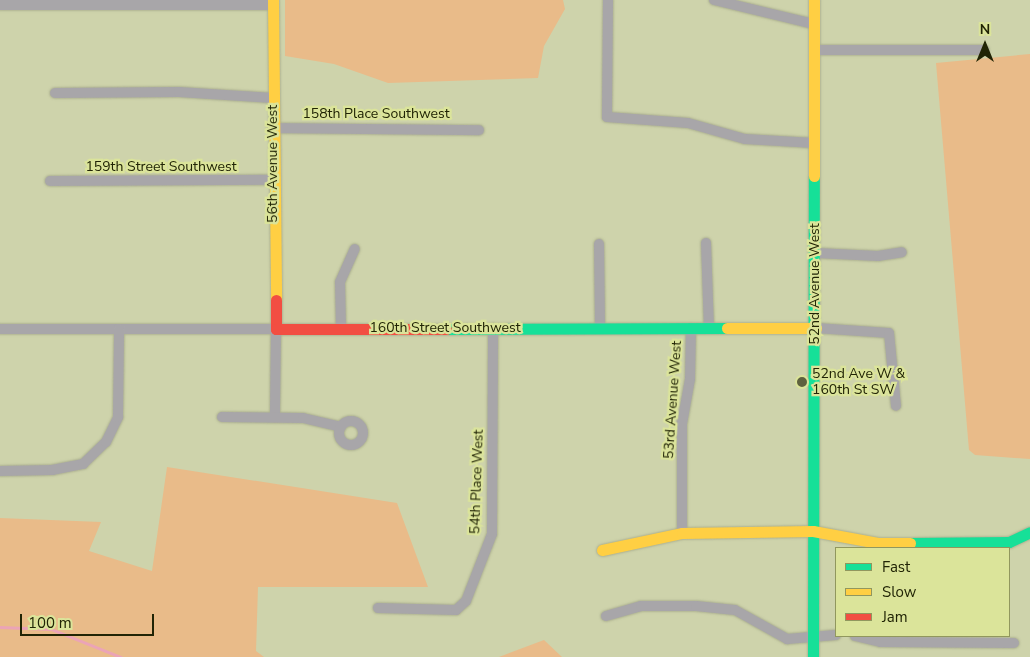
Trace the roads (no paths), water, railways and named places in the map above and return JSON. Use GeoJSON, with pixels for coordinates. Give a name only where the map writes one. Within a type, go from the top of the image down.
{"type":"FeatureCollection","features":[{"type":"Feature","properties":{"kind":"street"},"geometry":{"type":"LineString","coordinates":[[608,0],[607,117],[688,123],[745,139],[814,143]]}},
{"type":"Feature","properties":{"kind":"street"},"geometry":{"type":"LineString","coordinates":[[714,0],[814,24]]}},
{"type":"Feature","properties":{"kind":"street","name":"52nd Avenue West"},"geometry":{"type":"LineString","coordinates":[[812,657],[816,328],[814,0]]}},
{"type":"Feature","properties":{"kind":"street"},"geometry":{"type":"LineString","coordinates":[[0,5],[58,2],[274,2]]}},
{"type":"Feature","properties":{"kind":"street","name":"56th Avenue West"},"geometry":{"type":"LineString","coordinates":[[274,2],[272,128],[276,329]]}},
{"type":"Feature","properties":{"kind":"street"},"geometry":{"type":"LineString","coordinates":[[814,50],[984,50]]}},
{"type":"Feature","properties":{"kind":"street"},"geometry":{"type":"LineString","coordinates":[[55,93],[180,92],[273,98]]}},
{"type":"Feature","properties":{"kind":"street","name":"158th Place Southwest"},"geometry":{"type":"LineString","coordinates":[[272,128],[479,130]]}},
{"type":"Feature","properties":{"kind":"street","name":"159th Street Southwest"},"geometry":{"type":"LineString","coordinates":[[50,181],[273,180]]}},
{"type":"Feature","properties":{"kind":"street"},"geometry":{"type":"LineString","coordinates":[[706,243],[709,328]]}},
{"type":"Feature","properties":{"kind":"street"},"geometry":{"type":"LineString","coordinates":[[599,244],[600,328]]}},
{"type":"Feature","properties":{"kind":"street"},"geometry":{"type":"LineString","coordinates":[[341,328],[340,282],[355,249]]}},
{"type":"Feature","properties":{"kind":"street"},"geometry":{"type":"LineString","coordinates":[[816,253],[878,256],[902,252]]}},
{"type":"Feature","properties":{"kind":"street","name":"54th Place West"},"geometry":{"type":"LineString","coordinates":[[378,608],[456,610],[466,601],[492,534],[493,328]]}},
{"type":"Feature","properties":{"kind":"street","name":"53rd Avenue West"},"geometry":{"type":"LineString","coordinates":[[682,533],[682,424],[690,379],[691,328]]}},
{"type":"Feature","properties":{"kind":"street","name":"160th Street Southwest"},"geometry":{"type":"LineString","coordinates":[[0,329],[816,328],[889,333],[896,406]]}},
{"type":"Feature","properties":{"kind":"street"},"geometry":{"type":"LineString","coordinates":[[0,471],[52,470],[83,464],[106,442],[118,417],[119,329]]}},
{"type":"Feature","properties":{"kind":"street"},"geometry":{"type":"LineString","coordinates":[[275,417],[276,329]]}},
{"type":"Feature","properties":{"kind":"street"},"geometry":{"type":"LineString","coordinates":[[222,417],[275,417],[319,420],[341,427]]}},
{"type":"Feature","properties":{"kind":"street"},"geometry":{"type":"LineString","coordinates":[[602,550],[682,533],[813,531],[878,543],[1009,542],[1030,532]]}},
{"type":"Feature","properties":{"kind":"street"},"geometry":{"type":"LineString","coordinates":[[606,616],[641,606],[696,606],[735,610],[787,639],[835,635]]}},
{"type":"Feature","properties":{"kind":"street"},"geometry":{"type":"LineString","coordinates":[[859,637],[880,642],[1014,643]]}},
{"type":"Feature","properties":{"kind":"waterway"},"geometry":{"type":"LineString","coordinates":[[0,627],[51,629],[121,657]]}},
{"type":"Feature","properties":{"kind":"place","name":"52nd Ave W & 160th St SW"},"geometry":{"type":"Point","coordinates":[802,382]}}]}
